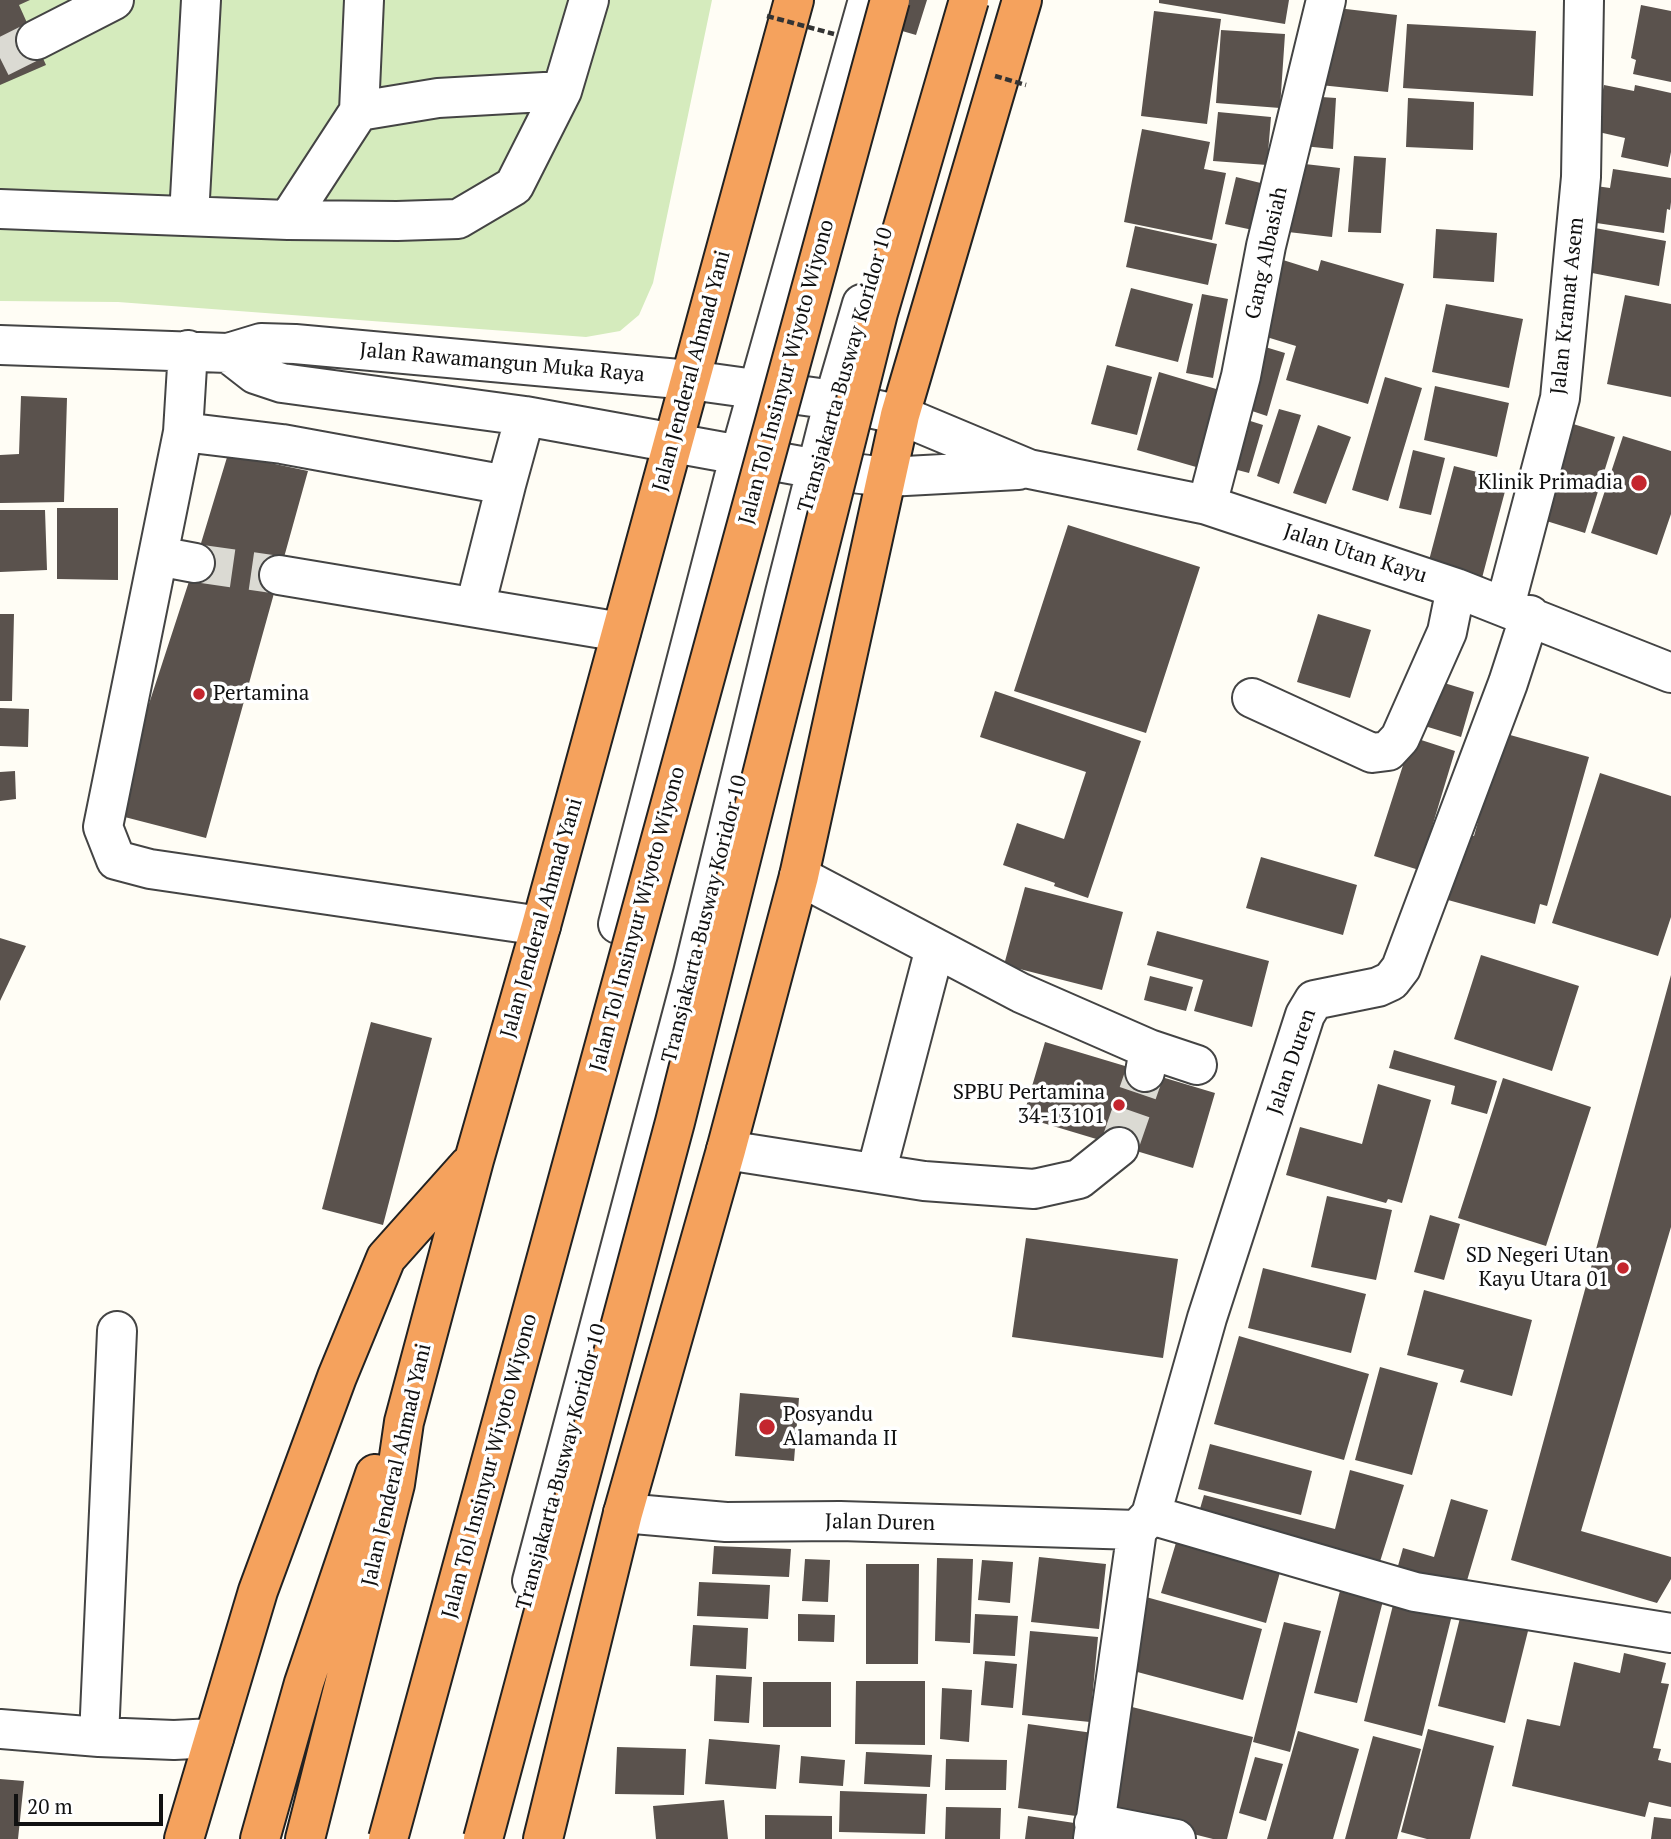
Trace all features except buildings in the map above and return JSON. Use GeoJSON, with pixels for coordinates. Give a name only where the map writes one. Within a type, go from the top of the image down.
{"type":"FeatureCollection","features":[{"type":"Feature","properties":{"kind":"highway","name":"Jalan Jenderal Ahmad Yani"},"geometry":{"type":"LineString","coordinates":[[305,1839],[395,1483],[404,1422],[794,0]]}},
{"type":"Feature","properties":{"kind":"highway","name":"Jalan Tol Insinyur Wiyoto Wiyono"},"geometry":{"type":"LineString","coordinates":[[388,1839],[890,0]]}},
{"type":"Feature","properties":{"kind":"highway"},"geometry":{"type":"LineString","coordinates":[[483,1839],[675,1122],[878,313],[969,0]]}},
{"type":"Feature","properties":{"kind":"highway"},"geometry":{"type":"LineString","coordinates":[[543,1839],[623,1513],[726,1150],[799,876],[900,415],[1022,0]]}},
{"type":"Feature","properties":{"kind":"highway"},"geometry":{"type":"LineString","coordinates":[[184,1839],[258,1591],[337,1377],[386,1258],[474,1160]]}},
{"type":"Feature","properties":{"kind":"highway"},"geometry":{"type":"LineString","coordinates":[[260,1839],[304,1683],[372,1479],[404,1422]]}},
{"type":"Feature","properties":{"kind":"street"},"geometry":{"type":"LineString","coordinates":[[36,40],[114,0]]}},
{"type":"Feature","properties":{"kind":"street"},"geometry":{"type":"LineString","coordinates":[[189,216],[201,0]]}},
{"type":"Feature","properties":{"kind":"street"},"geometry":{"type":"LineString","coordinates":[[288,220],[359,111],[363,0]]}},
{"type":"Feature","properties":{"kind":"street"},"geometry":{"type":"LineString","coordinates":[[0,209],[288,220],[458,219],[514,186],[562,91],[589,0]]}},
{"type":"Feature","properties":{"kind":"street"},"geometry":{"type":"LineString","coordinates":[[372,1839],[681,690],[740,454],[868,0]]}},
{"type":"Feature","properties":{"kind":"street","name":"Transjakarta Busway Koridor 10"},"geometry":{"type":"LineString","coordinates":[[464,1839],[693,974],[834,400],[951,0]]}},
{"type":"Feature","properties":{"kind":"street","name":"Gang Albasiah"},"geometry":{"type":"LineString","coordinates":[[1207,505],[1241,376],[1266,246],[1326,0]]}},
{"type":"Feature","properties":{"kind":"street","name":"Jalan Kramat Asem"},"geometry":{"type":"LineString","coordinates":[[1517,611],[1560,398],[1581,177],[1575,1]]}},
{"type":"Feature","properties":{"kind":"street"},"geometry":{"type":"LineString","coordinates":[[359,111],[439,98],[562,91]]}},
{"type":"Feature","properties":{"kind":"street","name":"Jalan Rawamangun Muka Raya"},"geometry":{"type":"LineString","coordinates":[[0,345],[228,353],[261,343],[295,344],[690,380],[834,400],[900,415]]}},
{"type":"Feature","properties":{"kind":"street"},"geometry":{"type":"LineString","coordinates":[[188,350],[183,432],[103,827],[116,860],[150,869],[541,926]]}},
{"type":"Feature","properties":{"kind":"street","name":"Jalan Rawamangun Muka Raya"},"geometry":{"type":"LineString","coordinates":[[228,353],[255,374],[282,383],[525,416],[817,469],[887,477]]}},
{"type":"Feature","properties":{"kind":"street","name":"Jalan Utan Kayu"},"geometry":{"type":"LineString","coordinates":[[900,415],[1029,469],[1207,505],[1456,588],[1671,673]]}},
{"type":"Feature","properties":{"kind":"street"},"geometry":{"type":"LineString","coordinates":[[475,607],[525,416]]}},
{"type":"Feature","properties":{"kind":"street"},"geometry":{"type":"LineString","coordinates":[[183,432],[282,444],[506,485]]}},
{"type":"Feature","properties":{"kind":"street","name":"Jalan Utan Kayu"},"geometry":{"type":"LineString","coordinates":[[887,477],[1029,469]]}},
{"type":"Feature","properties":{"kind":"street"},"geometry":{"type":"LineString","coordinates":[[158,556],[195,563]]}},
{"type":"Feature","properties":{"kind":"street"},"geometry":{"type":"LineString","coordinates":[[279,575],[621,632]]}},
{"type":"Feature","properties":{"kind":"street"},"geometry":{"type":"LineString","coordinates":[[1252,698],[1372,753],[1388,751],[1400,738],[1447,632],[1456,588]]}},
{"type":"Feature","properties":{"kind":"street","name":"Jalan Duren"},"geometry":{"type":"LineString","coordinates":[[1094,1831],[1144,1523],[1305,1016],[1314,1000],[1378,987],[1391,981],[1401,968],[1508,683],[1517,611]]}},
{"type":"Feature","properties":{"kind":"street"},"geometry":{"type":"LineString","coordinates":[[799,876],[1147,1061],[1197,1065]]}},
{"type":"Feature","properties":{"kind":"street"},"geometry":{"type":"LineString","coordinates":[[876,1174],[935,948]]}},
{"type":"Feature","properties":{"kind":"street"},"geometry":{"type":"LineString","coordinates":[[726,1150],[924,1181],[1034,1189],[1079,1179],[1119,1147]]}},
{"type":"Feature","properties":{"kind":"street"},"geometry":{"type":"LineString","coordinates":[[99,1737],[117,1331]]}},
{"type":"Feature","properties":{"kind":"street","name":"Jalan Duren"},"geometry":{"type":"LineString","coordinates":[[623,1513],[726,1522],[1144,1523]]}},
{"type":"Feature","properties":{"kind":"street"},"geometry":{"type":"LineString","coordinates":[[1144,1523],[1415,1592],[1671,1633]]}},
{"type":"Feature","properties":{"kind":"street"},"geometry":{"type":"LineString","coordinates":[[0,1729],[99,1737],[174,1740],[214,1738]]}},
{"type":"Feature","properties":{"kind":"street"},"geometry":{"type":"LineString","coordinates":[[1094,1831],[1176,1839]]}},
{"type":"Feature","properties":{"kind":"green space"},"geometry":{"type":"Polygon","coordinates":[[[0,0],[712,0],[653,283],[639,315],[620,331],[586,337],[118,302],[0,301],[0,0]]]}},
{"type":"Feature","properties":{"kind":"tunnel"},"geometry":{"type":"LineString","coordinates":[[0,58],[36,40]]}},
{"type":"Feature","properties":{"kind":"tunnel"},"geometry":{"type":"LineString","coordinates":[[195,563],[279,575]]}},
{"type":"Feature","properties":{"kind":"tunnel"},"geometry":{"type":"LineString","coordinates":[[1119,1147],[1145,1072]]}},
{"type":"Feature","properties":{"kind":"place","name":"Klinik Primadia"},"geometry":{"type":"Point","coordinates":[1639,483]}},
{"type":"Feature","properties":{"kind":"place","name":"Pertamina"},"geometry":{"type":"Point","coordinates":[199,694]}},
{"type":"Feature","properties":{"kind":"place","name":"SPBU Pertamina 34-13101"},"geometry":{"type":"Point","coordinates":[1119,1105]}},
{"type":"Feature","properties":{"kind":"place","name":"SD Negeri Utan Kayu Utara 01"},"geometry":{"type":"Point","coordinates":[1623,1268]}},
{"type":"Feature","properties":{"kind":"place","name":"Posyandu Alamanda II"},"geometry":{"type":"Point","coordinates":[767,1427]}}]}
